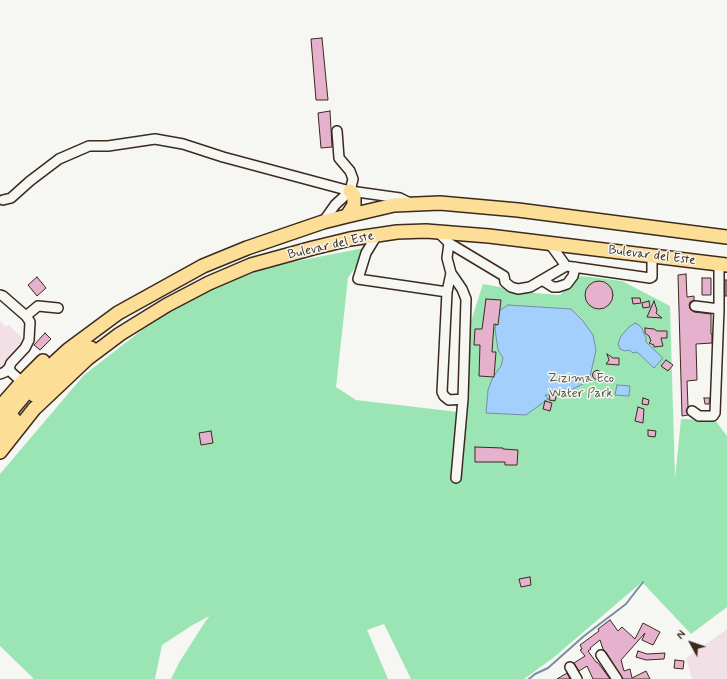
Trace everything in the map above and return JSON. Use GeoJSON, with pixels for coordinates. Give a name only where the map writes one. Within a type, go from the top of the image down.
{"type":"FeatureCollection","features":[{"type":"Feature","properties":{"kind":"highway"},"geometry":{"type":"LineString","coordinates":[[347,216],[354,204],[354,196],[350,191]]}},
{"type":"Feature","properties":{"kind":"highway","name":"Bulevar del Este"},"geometry":{"type":"LineString","coordinates":[[0,424],[42,374],[68,350],[118,313],[203,266],[247,248],[322,222],[394,205],[440,203],[518,210],[727,237]]}},
{"type":"Feature","properties":{"kind":"highway"},"geometry":{"type":"LineString","coordinates":[[518,210],[578,210],[727,228]]}},
{"type":"Feature","properties":{"kind":"highway","name":"Bulevar del Este"},"geometry":{"type":"LineString","coordinates":[[0,452],[34,409],[88,358],[120,334],[209,283],[251,265],[350,239],[398,232],[438,232],[489,236],[723,264]]}},
{"type":"Feature","properties":{"kind":"highway"},"geometry":{"type":"LineString","coordinates":[[2,399],[63,345],[100,322],[118,313]]}},
{"type":"Feature","properties":{"kind":"highway"},"geometry":{"type":"LineString","coordinates":[[0,437],[31,399],[69,362],[88,349],[120,334]]}},
{"type":"Feature","properties":{"kind":"lane"},"geometry":{"type":"LineString","coordinates":[[322,222],[335,205],[350,191],[353,179],[350,171],[339,158],[337,131]]}},
{"type":"Feature","properties":{"kind":"lane"},"geometry":{"type":"LineString","coordinates":[[3,200],[11,198],[30,181],[59,159],[89,146],[108,146],[155,139],[183,144],[223,157],[350,191],[400,198],[411,204]]}},
{"type":"Feature","properties":{"kind":"lane"},"geometry":{"type":"LineString","coordinates":[[438,232],[449,243],[504,276],[510,287],[518,289],[530,287],[566,266],[650,278],[652,277],[652,256]]}},
{"type":"Feature","properties":{"kind":"lane"},"geometry":{"type":"LineString","coordinates":[[377,235],[366,253],[358,279],[447,292]]}},
{"type":"Feature","properties":{"kind":"lane"},"geometry":{"type":"LineString","coordinates":[[449,243],[447,258],[451,273],[462,289],[466,299],[463,399],[456,478]]}},
{"type":"Feature","properties":{"kind":"lane"},"geometry":{"type":"LineString","coordinates":[[550,244],[566,266]]}},
{"type":"Feature","properties":{"kind":"lane"},"geometry":{"type":"LineString","coordinates":[[692,411],[699,416],[713,416],[715,413],[719,309],[723,264]]}},
{"type":"Feature","properties":{"kind":"lane"},"geometry":{"type":"LineString","coordinates":[[542,280],[553,287],[567,284],[573,276],[576,267]]}},
{"type":"Feature","properties":{"kind":"lane"},"geometry":{"type":"LineString","coordinates":[[451,273],[447,292],[442,392],[449,400],[463,399]]}},
{"type":"Feature","properties":{"kind":"lane"},"geometry":{"type":"LineString","coordinates":[[0,295],[26,316],[30,322],[29,340],[25,348],[11,362],[9,368],[0,374]]}},
{"type":"Feature","properties":{"kind":"lane"},"geometry":{"type":"LineString","coordinates":[[26,316],[38,306],[58,308]]}},
{"type":"Feature","properties":{"kind":"lane"},"geometry":{"type":"LineString","coordinates":[[696,306],[719,309]]}},
{"type":"Feature","properties":{"kind":"lane"},"geometry":{"type":"LineString","coordinates":[[9,368],[11,372],[22,382]]}},
{"type":"Feature","properties":{"kind":"lane"},"geometry":{"type":"LineString","coordinates":[[601,655],[617,679]]}},
{"type":"Feature","properties":{"kind":"lane"},"geometry":{"type":"LineString","coordinates":[[570,667],[577,679]]}},
{"type":"Feature","properties":{"kind":"shaded area"},"geometry":{"type":"Polygon","coordinates":[[[0,321],[6,327],[9,325],[22,338],[20,341],[24,348],[0,378],[0,321]]]}},
{"type":"Feature","properties":{"kind":"shaded area"},"geometry":{"type":"Polygon","coordinates":[[[727,629],[727,679],[692,679],[686,658],[727,629]]]}},
{"type":"Feature","properties":{"kind":"green space","name":"Zizima Eco Water Park"},"geometry":{"type":"Polygon","coordinates":[[[369,247],[348,278],[336,387],[356,400],[458,412],[464,465],[465,340],[483,284],[533,293],[560,295],[578,276],[590,277],[622,281],[670,306],[675,479],[681,419],[715,420],[727,436],[727,607],[691,634],[642,582],[553,658],[524,679],[411,679],[384,624],[367,630],[388,679],[171,679],[180,661],[209,616],[162,645],[155,679],[33,679],[0,646],[0,474],[84,375],[182,299],[272,266],[369,247]]]}},
{"type":"Feature","properties":{"kind":"water"},"geometry":{"type":"Polygon","coordinates":[[[508,305],[571,309],[583,321],[593,335],[596,350],[589,381],[560,395],[545,395],[548,399],[526,415],[486,413],[488,390],[493,377],[501,366],[503,358],[498,350],[495,329],[499,311],[508,305]]]}},
{"type":"Feature","properties":{"kind":"water"},"geometry":{"type":"Polygon","coordinates":[[[635,323],[642,328],[646,337],[646,342],[663,358],[654,368],[637,352],[633,353],[629,350],[625,351],[620,349],[618,344],[621,336],[635,323]]]}},
{"type":"Feature","properties":{"kind":"water"},"geometry":{"type":"Polygon","coordinates":[[[617,385],[630,386],[629,396],[615,395],[617,385]]]}},
{"type":"Feature","properties":{"kind":"building"},"geometry":{"type":"Polygon","coordinates":[[[322,38],[328,100],[316,100],[311,39],[322,38]]]}},
{"type":"Feature","properties":{"kind":"building"},"geometry":{"type":"Polygon","coordinates":[[[330,111],[332,147],[321,148],[318,113],[330,111]]]}},
{"type":"Feature","properties":{"kind":"building"},"geometry":{"type":"Polygon","coordinates":[[[686,274],[687,297],[694,296],[694,300],[690,302],[689,305],[690,309],[694,312],[711,314],[712,343],[696,344],[697,380],[687,381],[688,407],[686,411],[688,415],[682,416],[678,275],[686,274]]]}},
{"type":"Feature","properties":{"kind":"building"},"geometry":{"type":"Polygon","coordinates":[[[37,277],[46,288],[37,296],[28,285],[37,277]]]}},
{"type":"Feature","properties":{"kind":"building"},"geometry":{"type":"Polygon","coordinates":[[[702,278],[711,278],[711,295],[702,295],[702,278]]]}},
{"type":"Feature","properties":{"kind":"building"},"geometry":{"type":"Polygon","coordinates":[[[725,280],[727,280],[727,296],[725,296],[725,280]]]}},
{"type":"Feature","properties":{"kind":"building"},"geometry":{"type":"Polygon","coordinates":[[[599,281],[605,282],[609,285],[612,289],[612,301],[609,305],[605,308],[599,309],[593,308],[589,305],[586,301],[585,295],[586,289],[589,285],[593,282],[599,281]]]}},
{"type":"Feature","properties":{"kind":"building"},"geometry":{"type":"Polygon","coordinates":[[[632,298],[640,298],[641,303],[633,304],[632,298]]]}},
{"type":"Feature","properties":{"kind":"building"},"geometry":{"type":"Polygon","coordinates":[[[486,299],[501,300],[498,325],[494,324],[492,352],[496,352],[494,377],[479,376],[480,345],[474,345],[475,329],[482,329],[486,299]]]}},
{"type":"Feature","properties":{"kind":"building"},"geometry":{"type":"Polygon","coordinates":[[[649,301],[650,307],[643,308],[642,303],[649,301]]]}},
{"type":"Feature","properties":{"kind":"building"},"geometry":{"type":"Polygon","coordinates":[[[654,301],[657,310],[656,313],[662,318],[647,317],[654,301]]]}},
{"type":"Feature","properties":{"kind":"building"},"geometry":{"type":"Polygon","coordinates":[[[645,328],[654,329],[657,331],[667,331],[667,338],[661,338],[663,346],[654,347],[654,345],[649,343],[651,341],[649,336],[645,333],[645,328]]]}},
{"type":"Feature","properties":{"kind":"building"},"geometry":{"type":"Polygon","coordinates":[[[45,333],[51,339],[40,350],[34,345],[45,333]]]}},
{"type":"Feature","properties":{"kind":"building"},"geometry":{"type":"Polygon","coordinates":[[[607,354],[613,358],[619,358],[619,365],[606,364],[609,360],[607,354]]]}},
{"type":"Feature","properties":{"kind":"building"},"geometry":{"type":"Polygon","coordinates":[[[666,360],[673,365],[668,371],[661,366],[666,360]]]}},
{"type":"Feature","properties":{"kind":"building"},"geometry":{"type":"Polygon","coordinates":[[[597,370],[602,375],[597,380],[592,375],[597,370]]]}},
{"type":"Feature","properties":{"kind":"building"},"geometry":{"type":"Polygon","coordinates":[[[551,391],[557,392],[555,401],[549,400],[551,391]]]}},
{"type":"Feature","properties":{"kind":"building"},"geometry":{"type":"Polygon","coordinates":[[[643,398],[649,400],[648,405],[642,404],[643,398]]]}},
{"type":"Feature","properties":{"kind":"building"},"geometry":{"type":"Polygon","coordinates":[[[704,398],[710,398],[709,404],[705,404],[704,398]]]}},
{"type":"Feature","properties":{"kind":"building"},"geometry":{"type":"Polygon","coordinates":[[[545,401],[552,403],[550,411],[543,409],[545,401]]]}},
{"type":"Feature","properties":{"kind":"building"},"geometry":{"type":"Polygon","coordinates":[[[638,407],[644,409],[643,423],[635,421],[638,407]]]}},
{"type":"Feature","properties":{"kind":"building"},"geometry":{"type":"Polygon","coordinates":[[[648,430],[656,431],[655,437],[648,436],[648,430]]]}},
{"type":"Feature","properties":{"kind":"building"},"geometry":{"type":"Polygon","coordinates":[[[211,431],[213,443],[201,445],[199,433],[211,431]]]}},
{"type":"Feature","properties":{"kind":"building"},"geometry":{"type":"Polygon","coordinates":[[[475,447],[518,450],[517,465],[505,465],[505,462],[475,462],[475,447]]]}},
{"type":"Feature","properties":{"kind":"building"},"geometry":{"type":"Polygon","coordinates":[[[530,577],[531,585],[521,587],[519,579],[530,577]]]}},
{"type":"Feature","properties":{"kind":"building"},"geometry":{"type":"Polygon","coordinates":[[[610,620],[618,631],[622,627],[635,639],[643,623],[660,632],[653,645],[642,640],[645,633],[621,660],[624,671],[630,669],[632,678],[646,671],[650,679],[623,679],[603,649],[600,640],[588,651],[610,679],[593,679],[587,666],[579,671],[574,663],[585,656],[580,650],[582,649],[580,645],[599,631],[598,629],[610,620]]]}},
{"type":"Feature","properties":{"kind":"building"},"geometry":{"type":"Polygon","coordinates":[[[638,651],[647,654],[665,653],[664,659],[646,660],[636,657],[638,651]]]}},
{"type":"Feature","properties":{"kind":"building"},"geometry":{"type":"Polygon","coordinates":[[[675,660],[684,661],[683,669],[674,668],[675,660]]]}},
{"type":"Feature","properties":{"kind":"building"},"geometry":{"type":"Polygon","coordinates":[[[567,673],[570,679],[557,679],[567,673]]]}},
{"type":"Feature","properties":{"kind":"waterway"},"geometry":{"type":"LineString","coordinates":[[529,679],[535,674],[548,668],[584,636],[626,604],[643,582]]}}]}
